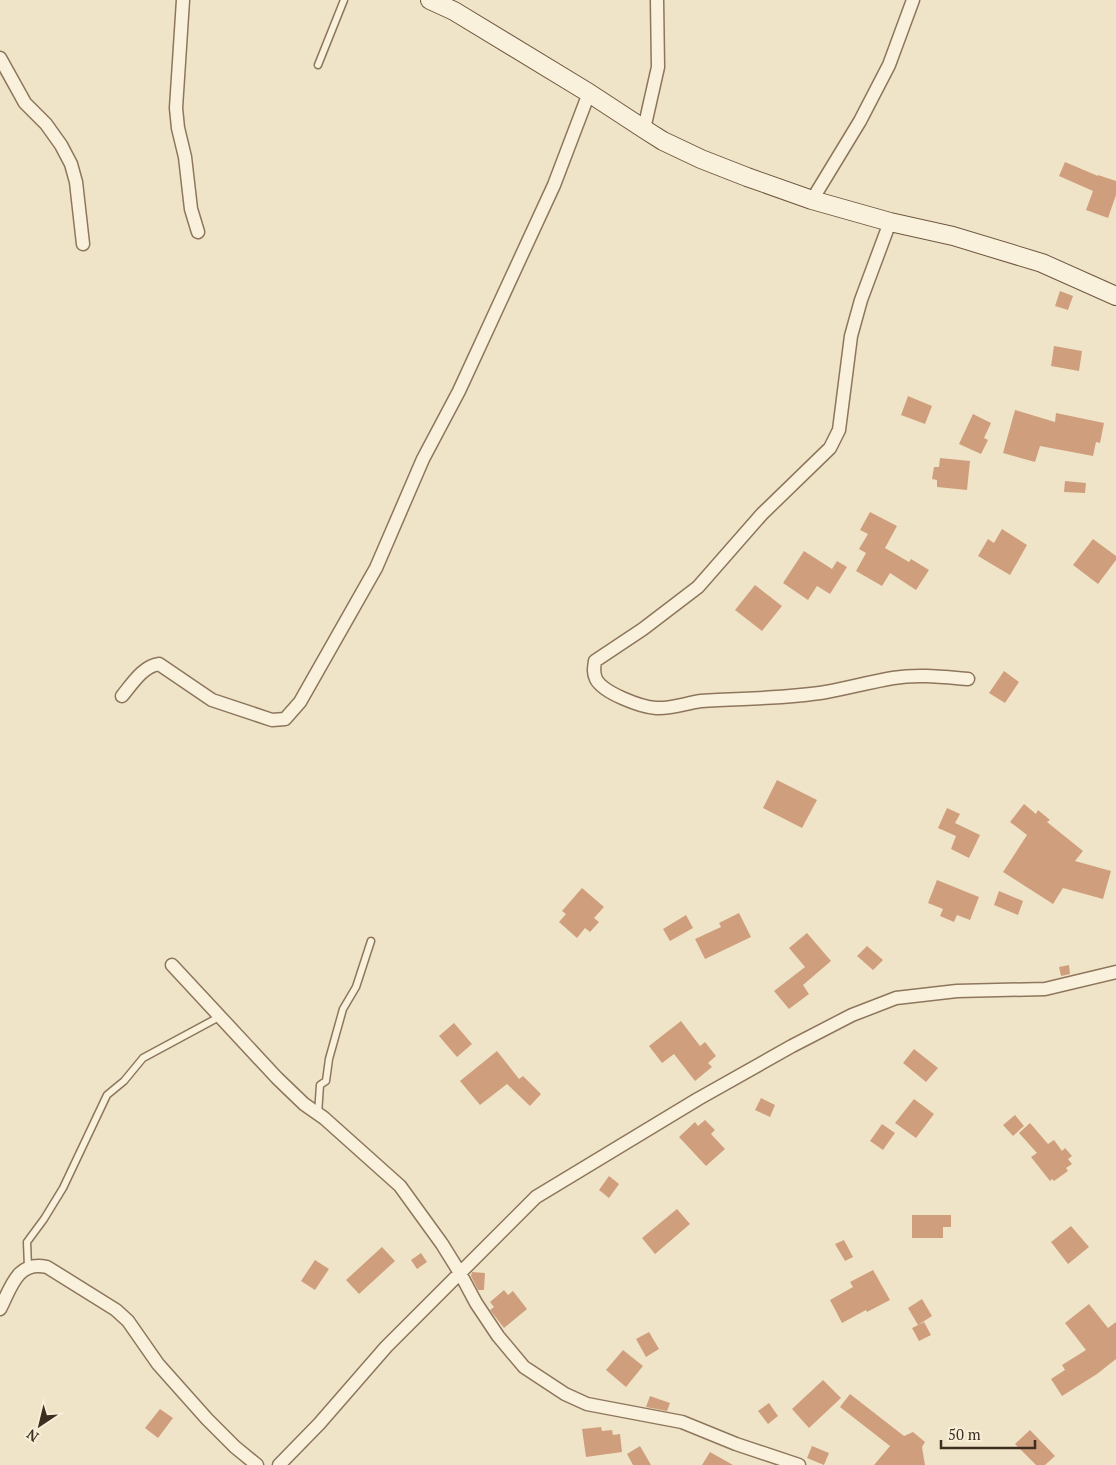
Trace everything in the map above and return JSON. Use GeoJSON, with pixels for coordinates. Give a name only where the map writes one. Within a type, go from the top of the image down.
{"type":"FeatureCollection","features":[{"type":"Feature","properties":{"kind":"street"},"geometry":{"type":"LineString","coordinates":[[183,0],[176,108],[178,128],[185,157],[191,209],[198,232]]}},
{"type":"Feature","properties":{"kind":"street"},"geometry":{"type":"LineString","coordinates":[[430,0],[455,5],[663,141],[701,159],[812,200],[890,222],[953,236],[1042,263],[1116,296]]}},
{"type":"Feature","properties":{"kind":"street"},"geometry":{"type":"LineString","coordinates":[[644,129],[658,67],[657,0]]}},
{"type":"Feature","properties":{"kind":"street"},"geometry":{"type":"LineString","coordinates":[[812,200],[860,121],[889,66],[913,0]]}},
{"type":"Feature","properties":{"kind":"street"},"geometry":{"type":"LineString","coordinates":[[0,58],[25,103],[46,124],[62,145],[71,164],[76,182],[84,244]]}},
{"type":"Feature","properties":{"kind":"street"},"geometry":{"type":"LineString","coordinates":[[122,696],[151,665],[159,664],[212,700],[272,720],[285,719],[300,702],[376,568],[424,459],[459,391],[554,185],[589,93]]}},
{"type":"Feature","properties":{"kind":"street"},"geometry":{"type":"LineString","coordinates":[[890,222],[861,300],[851,336],[839,430],[830,448],[762,514],[698,587],[643,629],[595,661],[594,672],[597,681],[608,690],[634,704],[656,708],[675,707],[699,702],[770,698],[825,692],[894,678],[932,676],[968,679]]}},
{"type":"Feature","properties":{"kind":"street"},"geometry":{"type":"LineString","coordinates":[[172,965],[218,1017],[277,1078],[304,1104],[400,1186],[460,1273],[476,1303],[498,1336],[524,1367],[565,1394],[587,1404],[682,1422],[736,1444],[799,1465]]}},
{"type":"Feature","properties":{"kind":"street"},"geometry":{"type":"LineString","coordinates":[[279,1465],[319,1424],[386,1347],[536,1197],[698,1099],[792,1046],[852,1015],[896,998],[957,991],[1046,989],[1116,972]]}},
{"type":"Feature","properties":{"kind":"street"},"geometry":{"type":"LineString","coordinates":[[0,1309],[18,1275],[28,1267],[38,1265],[46,1267],[116,1310],[128,1321],[158,1364],[207,1419],[256,1465]]}},
{"type":"Feature","properties":{"kind":"lane"},"geometry":{"type":"LineString","coordinates":[[318,65],[344,0]]}},
{"type":"Feature","properties":{"kind":"lane"},"geometry":{"type":"LineString","coordinates":[[318,1114],[320,1085],[326,1081],[329,1059],[343,1009],[356,987],[370,941]]}},
{"type":"Feature","properties":{"kind":"lane"},"geometry":{"type":"LineString","coordinates":[[28,1267],[27,1242],[44,1220],[63,1188],[107,1095],[124,1081],[142,1058],[218,1017]]}},
{"type":"Feature","properties":{"kind":"building"},"geometry":{"type":"Polygon","coordinates":[[[1065,162],[1098,176],[1116,181],[1116,195],[1108,218],[1086,210],[1093,191],[1059,176],[1065,162]]]}},
{"type":"Feature","properties":{"kind":"building"},"geometry":{"type":"Polygon","coordinates":[[[1060,291],[1073,296],[1068,310],[1055,306],[1060,291]]]}},
{"type":"Feature","properties":{"kind":"building"},"geometry":{"type":"Polygon","coordinates":[[[1054,346],[1082,351],[1079,371],[1051,366],[1054,346]]]}},
{"type":"Feature","properties":{"kind":"building"},"geometry":{"type":"Polygon","coordinates":[[[908,396],[932,406],[925,424],[901,415],[908,396]]]}},
{"type":"Feature","properties":{"kind":"building"},"geometry":{"type":"Polygon","coordinates":[[[1015,410],[1055,422],[1056,413],[1104,423],[1100,443],[1096,442],[1093,456],[1040,446],[1035,462],[1003,453],[1015,410]]]}},
{"type":"Feature","properties":{"kind":"building"},"geometry":{"type":"Polygon","coordinates":[[[973,414],[991,423],[984,438],[988,440],[981,454],[959,444],[973,414]]]}},
{"type":"Feature","properties":{"kind":"building"},"geometry":{"type":"Polygon","coordinates":[[[940,458],[970,461],[967,490],[937,487],[937,480],[932,479],[934,467],[939,467],[940,458]]]}},
{"type":"Feature","properties":{"kind":"building"},"geometry":{"type":"Polygon","coordinates":[[[1065,481],[1086,483],[1085,493],[1064,492],[1065,481]]]}},
{"type":"Feature","properties":{"kind":"building"},"geometry":{"type":"Polygon","coordinates":[[[870,512],[897,526],[885,548],[909,562],[911,559],[929,570],[916,590],[890,573],[882,586],[856,571],[866,553],[859,549],[868,534],[860,530],[870,512]]]}},
{"type":"Feature","properties":{"kind":"building"},"geometry":{"type":"Polygon","coordinates":[[[1002,529],[1027,545],[1010,575],[978,556],[988,539],[994,543],[1002,529]]]}},
{"type":"Feature","properties":{"kind":"building"},"geometry":{"type":"Polygon","coordinates":[[[1093,539],[1116,556],[1116,560],[1098,584],[1073,565],[1093,539]]]}},
{"type":"Feature","properties":{"kind":"building"},"geometry":{"type":"Polygon","coordinates":[[[804,551],[832,569],[837,561],[847,567],[830,594],[817,586],[808,600],[783,583],[804,551]]]}},
{"type":"Feature","properties":{"kind":"building"},"geometry":{"type":"Polygon","coordinates":[[[755,585],[782,606],[762,631],[735,610],[755,585]]]}},
{"type":"Feature","properties":{"kind":"building"},"geometry":{"type":"Polygon","coordinates":[[[1004,671],[1019,682],[1005,703],[989,693],[1004,671]]]}},
{"type":"Feature","properties":{"kind":"building"},"geometry":{"type":"Polygon","coordinates":[[[777,780],[817,800],[802,828],[763,808],[777,780]]]}},
{"type":"Feature","properties":{"kind":"building"},"geometry":{"type":"Polygon","coordinates":[[[1024,804],[1036,814],[1038,810],[1050,820],[1047,822],[1083,851],[1075,861],[1111,871],[1103,899],[1063,888],[1053,904],[1003,872],[1027,835],[1010,822],[1024,804]]]}},
{"type":"Feature","properties":{"kind":"building"},"geometry":{"type":"Polygon","coordinates":[[[947,808],[960,814],[955,823],[980,835],[969,858],[951,849],[956,836],[938,828],[947,808]]]}},
{"type":"Feature","properties":{"kind":"building"},"geometry":{"type":"Polygon","coordinates":[[[937,880],[979,897],[970,920],[957,915],[954,922],[940,916],[943,909],[928,903],[937,880]]]}},
{"type":"Feature","properties":{"kind":"building"},"geometry":{"type":"Polygon","coordinates":[[[582,888],[604,907],[594,918],[599,922],[590,932],[585,928],[577,938],[559,922],[566,914],[562,911],[582,888]]]}},
{"type":"Feature","properties":{"kind":"building"},"geometry":{"type":"Polygon","coordinates":[[[999,891],[1023,901],[1018,915],[994,905],[999,891]]]}},
{"type":"Feature","properties":{"kind":"building"},"geometry":{"type":"Polygon","coordinates":[[[739,913],[751,937],[705,959],[695,939],[721,927],[719,923],[739,913]]]}},
{"type":"Feature","properties":{"kind":"building"},"geometry":{"type":"Polygon","coordinates":[[[686,915],[693,928],[670,941],[663,929],[686,915]]]}},
{"type":"Feature","properties":{"kind":"building"},"geometry":{"type":"Polygon","coordinates":[[[807,933],[831,961],[803,985],[809,994],[789,1009],[774,991],[805,967],[789,948],[807,933]]]}},
{"type":"Feature","properties":{"kind":"building"},"geometry":{"type":"Polygon","coordinates":[[[867,946],[883,960],[873,970],[857,956],[867,946]]]}},
{"type":"Feature","properties":{"kind":"building"},"geometry":{"type":"Polygon","coordinates":[[[1069,965],[1070,974],[1061,976],[1059,967],[1069,965]]]}},
{"type":"Feature","properties":{"kind":"building"},"geometry":{"type":"Polygon","coordinates":[[[681,1021],[700,1046],[705,1042],[716,1056],[708,1063],[712,1067],[695,1081],[674,1054],[662,1063],[649,1046],[681,1021]]]}},
{"type":"Feature","properties":{"kind":"building"},"geometry":{"type":"Polygon","coordinates":[[[454,1023],[472,1044],[457,1057],[439,1036],[454,1023]]]}},
{"type":"Feature","properties":{"kind":"building"},"geometry":{"type":"Polygon","coordinates":[[[914,1049],[938,1068],[926,1082],[903,1063],[914,1049]]]}},
{"type":"Feature","properties":{"kind":"building"},"geometry":{"type":"Polygon","coordinates":[[[497,1051],[519,1079],[523,1076],[541,1094],[530,1106],[507,1084],[480,1105],[460,1081],[497,1051]]]}},
{"type":"Feature","properties":{"kind":"building"},"geometry":{"type":"Polygon","coordinates":[[[761,1098],[775,1105],[770,1117],[755,1110],[761,1098]]]}},
{"type":"Feature","properties":{"kind":"building"},"geometry":{"type":"Polygon","coordinates":[[[914,1099],[934,1114],[916,1138],[895,1123],[914,1099]]]}},
{"type":"Feature","properties":{"kind":"building"},"geometry":{"type":"Polygon","coordinates":[[[1015,1115],[1024,1126],[1013,1136],[1003,1125],[1015,1115]]]}},
{"type":"Feature","properties":{"kind":"building"},"geometry":{"type":"Polygon","coordinates":[[[705,1120],[715,1130],[711,1134],[725,1149],[706,1166],[679,1137],[695,1122],[698,1126],[705,1120]]]}},
{"type":"Feature","properties":{"kind":"building"},"geometry":{"type":"Polygon","coordinates":[[[1030,1123],[1048,1144],[1054,1140],[1062,1151],[1065,1148],[1072,1156],[1068,1159],[1072,1164],[1066,1168],[1068,1171],[1054,1181],[1052,1179],[1050,1181],[1031,1157],[1037,1153],[1019,1133],[1030,1123]]]}},
{"type":"Feature","properties":{"kind":"building"},"geometry":{"type":"Polygon","coordinates":[[[882,1124],[895,1133],[883,1150],[870,1141],[882,1124]]]}},
{"type":"Feature","properties":{"kind":"building"},"geometry":{"type":"Polygon","coordinates":[[[609,1176],[619,1184],[609,1198],[599,1190],[609,1176]]]}},
{"type":"Feature","properties":{"kind":"building"},"geometry":{"type":"Polygon","coordinates":[[[677,1209],[690,1224],[655,1254],[642,1238],[677,1209]]]}},
{"type":"Feature","properties":{"kind":"building"},"geometry":{"type":"Polygon","coordinates":[[[912,1215],[951,1215],[951,1227],[943,1227],[943,1238],[912,1238],[912,1215]]]}},
{"type":"Feature","properties":{"kind":"building"},"geometry":{"type":"Polygon","coordinates":[[[1071,1226],[1089,1247],[1068,1264],[1051,1242],[1071,1226]]]}},
{"type":"Feature","properties":{"kind":"building"},"geometry":{"type":"Polygon","coordinates":[[[844,1240],[853,1257],[845,1261],[835,1244],[844,1240]]]}},
{"type":"Feature","properties":{"kind":"building"},"geometry":{"type":"Polygon","coordinates":[[[382,1247],[395,1261],[359,1294],[346,1280],[382,1247]]]}},
{"type":"Feature","properties":{"kind":"building"},"geometry":{"type":"Polygon","coordinates":[[[421,1253],[427,1262],[417,1269],[411,1260],[421,1253]]]}},
{"type":"Feature","properties":{"kind":"building"},"geometry":{"type":"Polygon","coordinates":[[[315,1260],[329,1269],[315,1290],[301,1281],[315,1260]]]}},
{"type":"Feature","properties":{"kind":"building"},"geometry":{"type":"Polygon","coordinates":[[[873,1270],[890,1300],[842,1323],[830,1300],[853,1287],[850,1282],[873,1270]]]}},
{"type":"Feature","properties":{"kind":"building"},"geometry":{"type":"Polygon","coordinates":[[[472,1272],[485,1273],[484,1290],[478,1290],[471,1276],[472,1272]]]}},
{"type":"Feature","properties":{"kind":"building"},"geometry":{"type":"Polygon","coordinates":[[[504,1290],[508,1295],[513,1291],[527,1309],[504,1328],[490,1310],[494,1307],[490,1302],[504,1290]]]}},
{"type":"Feature","properties":{"kind":"building"},"geometry":{"type":"Polygon","coordinates":[[[922,1299],[932,1316],[918,1325],[908,1308],[922,1299]]]}},
{"type":"Feature","properties":{"kind":"building"},"geometry":{"type":"Polygon","coordinates":[[[1089,1304],[1108,1328],[1116,1322],[1116,1359],[1097,1374],[1062,1396],[1051,1379],[1065,1370],[1062,1365],[1086,1350],[1065,1323],[1089,1304]]]}},
{"type":"Feature","properties":{"kind":"building"},"geometry":{"type":"Polygon","coordinates":[[[924,1322],[931,1335],[919,1341],[912,1328],[924,1322]]]}},
{"type":"Feature","properties":{"kind":"building"},"geometry":{"type":"Polygon","coordinates":[[[649,1332],[659,1349],[646,1357],[636,1339],[649,1332]]]}},
{"type":"Feature","properties":{"kind":"building"},"geometry":{"type":"Polygon","coordinates":[[[623,1350],[643,1366],[626,1387],[606,1370],[623,1350]]]}},
{"type":"Feature","properties":{"kind":"building"},"geometry":{"type":"Polygon","coordinates":[[[823,1380],[841,1398],[809,1428],[792,1409],[823,1380]]]}},
{"type":"Feature","properties":{"kind":"building"},"geometry":{"type":"Polygon","coordinates":[[[850,1394],[904,1436],[913,1432],[925,1442],[922,1447],[925,1465],[874,1465],[890,1446],[840,1407],[850,1394]]]}},
{"type":"Feature","properties":{"kind":"building"},"geometry":{"type":"Polygon","coordinates":[[[650,1396],[670,1403],[667,1411],[646,1407],[650,1396]]]}},
{"type":"Feature","properties":{"kind":"building"},"geometry":{"type":"Polygon","coordinates":[[[769,1403],[778,1416],[768,1424],[758,1411],[769,1403]]]}},
{"type":"Feature","properties":{"kind":"building"},"geometry":{"type":"Polygon","coordinates":[[[160,1409],[173,1418],[158,1438],[145,1428],[160,1409]]]}},
{"type":"Feature","properties":{"kind":"building"},"geometry":{"type":"Polygon","coordinates":[[[601,1427],[602,1431],[612,1430],[613,1435],[620,1434],[622,1452],[586,1457],[582,1429],[601,1427]]]}},
{"type":"Feature","properties":{"kind":"building"},"geometry":{"type":"Polygon","coordinates":[[[1030,1430],[1055,1456],[1045,1465],[1036,1465],[1015,1444],[1030,1430]]]}},
{"type":"Feature","properties":{"kind":"building"},"geometry":{"type":"Polygon","coordinates":[[[640,1446],[651,1465],[633,1465],[627,1454],[640,1446]]]}},
{"type":"Feature","properties":{"kind":"building"},"geometry":{"type":"Polygon","coordinates":[[[812,1446],[829,1453],[824,1465],[807,1458],[812,1446]]]}},
{"type":"Feature","properties":{"kind":"building"},"geometry":{"type":"Polygon","coordinates":[[[710,1452],[733,1465],[702,1465],[710,1452]]]}}]}
